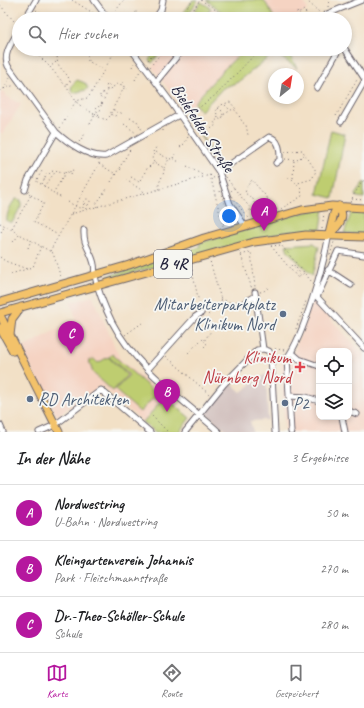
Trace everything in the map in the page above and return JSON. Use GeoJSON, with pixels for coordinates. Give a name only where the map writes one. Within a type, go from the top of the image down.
{"type":"FeatureCollection","features":[{"type":"Feature","properties":{"kind":"main road","name":"B 4R"},"geometry":{"type":"LineString","coordinates":[[0,302],[142,261],[198,240],[302,210],[324,206],[364,208]]}},
{"type":"Feature","properties":{"kind":"main road"},"geometry":{"type":"LineString","coordinates":[[329,234],[337,228],[341,219],[342,213],[338,206]]}},
{"type":"Feature","properties":{"kind":"main road","name":"B 4R"},"geometry":{"type":"LineString","coordinates":[[0,314],[21,306],[238,246],[284,237],[321,234],[364,237]]}},
{"type":"Feature","properties":{"kind":"main road"},"geometry":{"type":"LineString","coordinates":[[10,335],[12,319],[21,306]]}},
{"type":"Feature","properties":{"kind":"main road"},"geometry":{"type":"LineString","coordinates":[[0,314],[22,362],[59,432]]}},
{"type":"Feature","properties":{"kind":"main road"},"geometry":{"type":"LineString","coordinates":[[0,328],[22,362]]}},
{"type":"Feature","properties":{"kind":"street"},"geometry":{"type":"LineString","coordinates":[[29,12],[36,0]]}},
{"type":"Feature","properties":{"kind":"street"},"geometry":{"type":"LineString","coordinates":[[94,0],[103,12]]}},
{"type":"Feature","properties":{"kind":"street"},"geometry":{"type":"LineString","coordinates":[[160,12],[163,0]]}},
{"type":"Feature","properties":{"kind":"street"},"geometry":{"type":"LineString","coordinates":[[337,12],[362,0]]}},
{"type":"Feature","properties":{"kind":"street"},"geometry":{"type":"LineString","coordinates":[[12,45],[6,58],[8,66],[56,132],[77,146],[99,157],[106,156],[181,118]]}},
{"type":"Feature","properties":{"kind":"street","name":"Bielefelder Straße"},"geometry":{"type":"LineString","coordinates":[[136,56],[219,172],[228,199],[246,226]]}},
{"type":"Feature","properties":{"kind":"street"},"geometry":{"type":"LineString","coordinates":[[156,82],[177,56]]}},
{"type":"Feature","properties":{"kind":"street"},"geometry":{"type":"LineString","coordinates":[[317,88],[335,56]]}},
{"type":"Feature","properties":{"kind":"street"},"geometry":{"type":"LineString","coordinates":[[350,56],[363,76]]}},
{"type":"Feature","properties":{"kind":"street"},"geometry":{"type":"LineString","coordinates":[[341,122],[364,82]]}},
{"type":"Feature","properties":{"kind":"street"},"geometry":{"type":"LineString","coordinates":[[25,190],[36,166],[56,132]]}},
{"type":"Feature","properties":{"kind":"street"},"geometry":{"type":"LineString","coordinates":[[219,172],[268,137],[275,140],[281,149],[278,160]]}},
{"type":"Feature","properties":{"kind":"street"},"geometry":{"type":"LineString","coordinates":[[84,230],[83,240],[93,260],[98,285],[111,321],[121,338],[137,359],[219,432]]}},
{"type":"Feature","properties":{"kind":"street"},"geometry":{"type":"LineString","coordinates":[[329,234],[315,286],[315,295],[364,348]]}},
{"type":"Feature","properties":{"kind":"street"},"geometry":{"type":"LineString","coordinates":[[291,432],[287,358],[292,352],[315,295],[338,251],[364,255]]}},
{"type":"Feature","properties":{"kind":"street"},"geometry":{"type":"LineString","coordinates":[[328,270],[351,284]]}},
{"type":"Feature","properties":{"kind":"street"},"geometry":{"type":"LineString","coordinates":[[243,301],[255,294],[263,349]]}},
{"type":"Feature","properties":{"kind":"street"},"geometry":{"type":"LineString","coordinates":[[148,369],[200,310]]}},
{"type":"Feature","properties":{"kind":"street"},"geometry":{"type":"LineString","coordinates":[[185,432],[199,414],[253,354],[257,350],[263,349],[269,351],[271,356],[275,432]]}},
{"type":"Feature","properties":{"kind":"street"},"geometry":{"type":"LineString","coordinates":[[292,352],[299,359],[316,365]]}},
{"type":"Feature","properties":{"kind":"street"},"geometry":{"type":"LineString","coordinates":[[39,432],[55,425],[101,390],[150,432]]}},
{"type":"Feature","properties":{"kind":"street"},"geometry":{"type":"LineString","coordinates":[[289,396],[306,397],[316,400]]}},
{"type":"Feature","properties":{"kind":"street"},"geometry":{"type":"LineString","coordinates":[[352,412],[357,414]]}},
{"type":"Feature","properties":{"kind":"street"},"geometry":{"type":"LineString","coordinates":[[343,420],[345,432]]}},
{"type":"Feature","properties":{"kind":"street"},"geometry":{"type":"LineString","coordinates":[[0,425],[3,432]]}},
{"type":"Feature","properties":{"kind":"path"},"geometry":{"type":"LineString","coordinates":[[72,0],[91,12]]}},
{"type":"Feature","properties":{"kind":"path"},"geometry":{"type":"LineString","coordinates":[[115,12],[124,0]]}},
{"type":"Feature","properties":{"kind":"path"},"geometry":{"type":"LineString","coordinates":[[184,12],[193,0]]}},
{"type":"Feature","properties":{"kind":"path"},"geometry":{"type":"LineString","coordinates":[[191,12],[199,0],[218,12]]}},
{"type":"Feature","properties":{"kind":"path"},"geometry":{"type":"LineString","coordinates":[[306,0],[319,12]]}},
{"type":"Feature","properties":{"kind":"path"},"geometry":{"type":"LineString","coordinates":[[328,12],[329,0]]}},
{"type":"Feature","properties":{"kind":"path"},"geometry":{"type":"LineString","coordinates":[[0,4],[12,19]]}},
{"type":"Feature","properties":{"kind":"path"},"geometry":{"type":"LineString","coordinates":[[32,7],[40,12]]}},
{"type":"Feature","properties":{"kind":"path"},"geometry":{"type":"LineString","coordinates":[[39,56],[65,85],[76,101],[94,114]]}},
{"type":"Feature","properties":{"kind":"path"},"geometry":{"type":"LineString","coordinates":[[58,56],[57,61],[61,70],[69,77],[70,82],[65,85]]}},
{"type":"Feature","properties":{"kind":"path"},"geometry":{"type":"LineString","coordinates":[[87,56],[88,61],[103,70]]}},
{"type":"Feature","properties":{"kind":"path"},"geometry":{"type":"LineString","coordinates":[[70,109],[76,101],[87,98],[90,95],[112,56]]}},
{"type":"Feature","properties":{"kind":"path"},"geometry":{"type":"LineString","coordinates":[[148,60],[151,56]]}},
{"type":"Feature","properties":{"kind":"path"},"geometry":{"type":"LineString","coordinates":[[146,70],[158,56]]}},
{"type":"Feature","properties":{"kind":"path"},"geometry":{"type":"LineString","coordinates":[[181,118],[217,94],[253,56]]}},
{"type":"Feature","properties":{"kind":"path"},"geometry":{"type":"LineString","coordinates":[[50,67],[57,61]]}},
{"type":"Feature","properties":{"kind":"path"},"geometry":{"type":"LineString","coordinates":[[132,67],[134,63]]}},
{"type":"Feature","properties":{"kind":"path"},"geometry":{"type":"LineString","coordinates":[[135,80],[140,71]]}},
{"type":"Feature","properties":{"kind":"path"},"geometry":{"type":"LineString","coordinates":[[4,89],[12,73]]}},
{"type":"Feature","properties":{"kind":"path"},"geometry":{"type":"LineString","coordinates":[[336,116],[363,76]]}},
{"type":"Feature","properties":{"kind":"path"},"geometry":{"type":"LineString","coordinates":[[94,117],[99,116],[106,120],[112,115],[113,108],[124,88],[123,82]]}},
{"type":"Feature","properties":{"kind":"path"},"geometry":{"type":"LineString","coordinates":[[0,90],[20,83]]}},
{"type":"Feature","properties":{"kind":"path"},"geometry":{"type":"LineString","coordinates":[[107,90],[107,84],[113,87]]}},
{"type":"Feature","properties":{"kind":"path"},"geometry":{"type":"LineString","coordinates":[[94,114],[101,110],[100,96],[118,84],[123,85]]}},
{"type":"Feature","properties":{"kind":"path"},"geometry":{"type":"LineString","coordinates":[[124,88],[129,90]]}},
{"type":"Feature","properties":{"kind":"path"},"geometry":{"type":"LineString","coordinates":[[100,96],[101,99],[105,98],[106,96],[103,93]]}},
{"type":"Feature","properties":{"kind":"path"},"geometry":{"type":"LineString","coordinates":[[218,108],[230,102],[235,106],[241,122],[248,127],[248,135]]}},
{"type":"Feature","properties":{"kind":"path"},"geometry":{"type":"LineString","coordinates":[[99,116],[96,107],[100,105]]}},
{"type":"Feature","properties":{"kind":"path"},"geometry":{"type":"LineString","coordinates":[[225,105],[230,110]]}},
{"type":"Feature","properties":{"kind":"path"},"geometry":{"type":"LineString","coordinates":[[218,108],[222,110],[223,115]]}},
{"type":"Feature","properties":{"kind":"path"},"geometry":{"type":"LineString","coordinates":[[218,108],[216,115],[218,119]]}},
{"type":"Feature","properties":{"kind":"path"},"geometry":{"type":"LineString","coordinates":[[113,110],[123,114]]}},
{"type":"Feature","properties":{"kind":"path"},"geometry":{"type":"LineString","coordinates":[[208,131],[216,125],[214,122],[218,119],[222,119],[223,115],[230,110],[236,110]]}},
{"type":"Feature","properties":{"kind":"path"},"geometry":{"type":"LineString","coordinates":[[113,116],[117,115],[117,111]]}},
{"type":"Feature","properties":{"kind":"path"},"geometry":{"type":"LineString","coordinates":[[90,124],[94,114]]}},
{"type":"Feature","properties":{"kind":"path"},"geometry":{"type":"LineString","coordinates":[[112,115],[116,119]]}},
{"type":"Feature","properties":{"kind":"path"},"geometry":{"type":"LineString","coordinates":[[56,132],[66,116]]}},
{"type":"Feature","properties":{"kind":"path"},"geometry":{"type":"LineString","coordinates":[[111,182],[140,138],[136,121],[130,118]]}},
{"type":"Feature","properties":{"kind":"path"},"geometry":{"type":"LineString","coordinates":[[124,124],[135,130],[140,138]]}},
{"type":"Feature","properties":{"kind":"path"},"geometry":{"type":"LineString","coordinates":[[77,146],[84,134]]}},
{"type":"Feature","properties":{"kind":"path"},"geometry":{"type":"LineString","coordinates":[[180,147],[188,138]]}},
{"type":"Feature","properties":{"kind":"path"},"geometry":{"type":"LineString","coordinates":[[157,146],[152,158],[154,162],[164,168]]}},
{"type":"Feature","properties":{"kind":"path"},"geometry":{"type":"LineString","coordinates":[[280,152],[302,150],[316,171],[312,179],[296,184]]}},
{"type":"Feature","properties":{"kind":"path"},"geometry":{"type":"LineString","coordinates":[[154,152],[169,159],[173,158],[179,162]]}},
{"type":"Feature","properties":{"kind":"path"},"geometry":{"type":"LineString","coordinates":[[173,158],[175,154]]}},
{"type":"Feature","properties":{"kind":"path"},"geometry":{"type":"LineString","coordinates":[[278,160],[294,160],[305,154]]}},
{"type":"Feature","properties":{"kind":"path"},"geometry":{"type":"LineString","coordinates":[[159,190],[158,185],[165,172],[164,168],[169,159]]}},
{"type":"Feature","properties":{"kind":"path"},"geometry":{"type":"LineString","coordinates":[[292,179],[294,160]]}},
{"type":"Feature","properties":{"kind":"path"},"geometry":{"type":"LineString","coordinates":[[130,182],[132,177],[139,182],[148,166],[151,166],[154,162]]}},
{"type":"Feature","properties":{"kind":"path"},"geometry":{"type":"LineString","coordinates":[[50,251],[60,236],[99,164],[119,176]]}},
{"type":"Feature","properties":{"kind":"path"},"geometry":{"type":"LineString","coordinates":[[36,166],[42,169],[36,181],[44,186],[44,188],[62,198]]}},
{"type":"Feature","properties":{"kind":"path"},"geometry":{"type":"LineString","coordinates":[[187,166],[205,177]]}},
{"type":"Feature","properties":{"kind":"path"},"geometry":{"type":"LineString","coordinates":[[119,169],[123,171]]}},
{"type":"Feature","properties":{"kind":"path"},"geometry":{"type":"LineString","coordinates":[[44,186],[46,174],[48,175],[52,171],[55,173],[58,170],[64,174]]}},
{"type":"Feature","properties":{"kind":"path"},"geometry":{"type":"LineString","coordinates":[[54,193],[66,171],[70,173]]}},
{"type":"Feature","properties":{"kind":"path"},"geometry":{"type":"LineString","coordinates":[[46,179],[52,179],[55,173]]}},
{"type":"Feature","properties":{"kind":"path"},"geometry":{"type":"LineString","coordinates":[[41,184],[48,175]]}},
{"type":"Feature","properties":{"kind":"path"},"geometry":{"type":"LineString","coordinates":[[72,214],[210,175],[225,232]]}},
{"type":"Feature","properties":{"kind":"path"},"geometry":{"type":"LineString","coordinates":[[225,176],[251,209],[256,218],[249,219],[228,192],[234,188]]}},
{"type":"Feature","properties":{"kind":"path"},"geometry":{"type":"LineString","coordinates":[[268,199],[255,206],[253,199],[245,193],[245,190],[252,180],[268,199],[275,210],[287,207],[302,196],[301,189],[292,179],[288,178]]}},
{"type":"Feature","properties":{"kind":"path"},"geometry":{"type":"LineString","coordinates":[[126,180],[147,193]]}},
{"type":"Feature","properties":{"kind":"path"},"geometry":{"type":"LineString","coordinates":[[364,180],[352,198],[364,200]]}},
{"type":"Feature","properties":{"kind":"path"},"geometry":{"type":"LineString","coordinates":[[96,204],[107,189]]}},
{"type":"Feature","properties":{"kind":"path"},"geometry":{"type":"LineString","coordinates":[[25,190],[44,203],[34,222],[60,236]]}},
{"type":"Feature","properties":{"kind":"path"},"geometry":{"type":"LineString","coordinates":[[12,229],[31,195]]}},
{"type":"Feature","properties":{"kind":"path"},"geometry":{"type":"LineString","coordinates":[[80,198],[85,200],[88,199],[96,204],[97,207]]}},
{"type":"Feature","properties":{"kind":"path"},"geometry":{"type":"LineString","coordinates":[[68,202],[79,208],[82,207],[86,209],[85,200]]}},
{"type":"Feature","properties":{"kind":"path"},"geometry":{"type":"LineString","coordinates":[[82,207],[90,201]]}},
{"type":"Feature","properties":{"kind":"path"},"geometry":{"type":"LineString","coordinates":[[321,234],[324,206]]}},
{"type":"Feature","properties":{"kind":"path"},"geometry":{"type":"LineString","coordinates":[[245,214],[251,209]]}},
{"type":"Feature","properties":{"kind":"path"},"geometry":{"type":"LineString","coordinates":[[223,224],[233,220]]}},
{"type":"Feature","properties":{"kind":"path"},"geometry":{"type":"LineString","coordinates":[[0,222],[53,253],[63,284]]}},
{"type":"Feature","properties":{"kind":"path"},"geometry":{"type":"LineString","coordinates":[[0,232],[6,226]]}},
{"type":"Feature","properties":{"kind":"path"},"geometry":{"type":"LineString","coordinates":[[14,242],[20,234]]}},
{"type":"Feature","properties":{"kind":"path"},"geometry":{"type":"LineString","coordinates":[[28,248],[31,240]]}},
{"type":"Feature","properties":{"kind":"path"},"geometry":{"type":"LineString","coordinates":[[11,274],[33,267],[41,245]]}},
{"type":"Feature","properties":{"kind":"path"},"geometry":{"type":"LineString","coordinates":[[304,273],[298,278],[271,246],[281,245],[285,252],[304,273],[315,286]]}},
{"type":"Feature","properties":{"kind":"path"},"geometry":{"type":"LineString","coordinates":[[238,246],[252,290],[255,294]]}},
{"type":"Feature","properties":{"kind":"path"},"geometry":{"type":"LineString","coordinates":[[241,255],[251,252],[255,294]]}},
{"type":"Feature","properties":{"kind":"path"},"geometry":{"type":"LineString","coordinates":[[208,315],[222,303],[209,254]]}},
{"type":"Feature","properties":{"kind":"path"},"geometry":{"type":"LineString","coordinates":[[0,257],[5,261],[27,269]]}},
{"type":"Feature","properties":{"kind":"path"},"geometry":{"type":"LineString","coordinates":[[190,259],[200,310]]}},
{"type":"Feature","properties":{"kind":"path"},"geometry":{"type":"LineString","coordinates":[[292,264],[300,274],[292,264]]}},
{"type":"Feature","properties":{"kind":"path"},"geometry":{"type":"LineString","coordinates":[[255,294],[264,291],[269,287]]}},
{"type":"Feature","properties":{"kind":"path"},"geometry":{"type":"LineString","coordinates":[[294,334],[308,297]]}},
{"type":"Feature","properties":{"kind":"path"},"geometry":{"type":"LineString","coordinates":[[221,299],[229,302],[243,301]]}},
{"type":"Feature","properties":{"kind":"path"},"geometry":{"type":"LineString","coordinates":[[121,338],[142,323]]}},
{"type":"Feature","properties":{"kind":"path"},"geometry":{"type":"LineString","coordinates":[[204,341],[211,331]]}},
{"type":"Feature","properties":{"kind":"path"},"geometry":{"type":"LineString","coordinates":[[188,353],[202,339],[204,341]]}},
{"type":"Feature","properties":{"kind":"path"},"geometry":{"type":"LineString","coordinates":[[204,341],[207,344],[204,347]]}},
{"type":"Feature","properties":{"kind":"path"},"geometry":{"type":"LineString","coordinates":[[269,351],[283,349],[292,352]]}},
{"type":"Feature","properties":{"kind":"path"},"geometry":{"type":"LineString","coordinates":[[166,356],[207,392]]}},
{"type":"Feature","properties":{"kind":"path"},"geometry":{"type":"LineString","coordinates":[[152,416],[168,432]]}},
{"type":"Feature","properties":{"kind":"shaded area"},"geometry":{"type":"Polygon","coordinates":[[[264,0],[303,0],[308,10],[304,12],[271,12],[264,0]]]}},
{"type":"Feature","properties":{"kind":"shaded area"},"geometry":{"type":"Polygon","coordinates":[[[201,2],[216,12],[194,12],[201,2]]]}},
{"type":"Feature","properties":{"kind":"shaded area"},"geometry":{"type":"Polygon","coordinates":[[[161,56],[238,56],[185,112],[152,67],[161,56]]]}},
{"type":"Feature","properties":{"kind":"shaded area"},"geometry":{"type":"Polygon","coordinates":[[[4,91],[6,96],[21,104],[3,134],[0,132],[0,92],[4,91]]]}},
{"type":"Feature","properties":{"kind":"shaded area"},"geometry":{"type":"Polygon","coordinates":[[[93,296],[120,359],[165,397],[143,422],[103,387],[98,387],[57,416],[21,349],[76,319],[71,302],[93,296]]]}},
{"type":"Feature","properties":{"kind":"shaded area","name":"Klinikum Nürnberg Nord"},"geometry":{"type":"Polygon","coordinates":[[[313,300],[364,355],[364,432],[285,432],[281,358],[291,360],[313,300]]]}},
{"type":"Feature","properties":{"kind":"shaded area"},"geometry":{"type":"Polygon","coordinates":[[[266,374],[268,420],[250,421],[253,432],[228,432],[205,413],[231,383],[241,392],[266,374]]]}},
{"type":"Feature","properties":{"kind":"green space"},"geometry":{"type":"Polygon","coordinates":[[[193,0],[198,0],[190,12],[184,12],[193,0]]]}},
{"type":"Feature","properties":{"kind":"green space"},"geometry":{"type":"Polygon","coordinates":[[[206,0],[264,0],[271,12],[222,12],[206,0]]]}},
{"type":"Feature","properties":{"kind":"green space"},"geometry":{"type":"Polygon","coordinates":[[[201,2],[211,8],[208,12],[194,11],[201,2]]]}},
{"type":"Feature","properties":{"kind":"green space"},"geometry":{"type":"Polygon","coordinates":[[[152,56],[158,56],[152,63],[149,60],[152,56]]]}},
{"type":"Feature","properties":{"kind":"green space"},"geometry":{"type":"Polygon","coordinates":[[[238,56],[270,56],[238,82],[223,88],[201,111],[194,103],[221,72],[238,56]]]}},
{"type":"Feature","properties":{"kind":"green space"},"geometry":{"type":"Polygon","coordinates":[[[279,56],[290,56],[297,68],[279,56]]]}},
{"type":"Feature","properties":{"kind":"green space"},"geometry":{"type":"Polygon","coordinates":[[[77,80],[85,83],[88,88],[86,90],[73,93],[71,91],[72,85],[77,80]]]}},
{"type":"Feature","properties":{"kind":"green space"},"geometry":{"type":"Polygon","coordinates":[[[188,117],[214,155],[210,151],[188,117]]]}},
{"type":"Feature","properties":{"kind":"green space"},"geometry":{"type":"Polygon","coordinates":[[[331,130],[345,134],[333,198],[317,194],[331,130]]]}},
{"type":"Feature","properties":{"kind":"green space"},"geometry":{"type":"Polygon","coordinates":[[[364,182],[364,198],[357,197],[356,194],[364,182]]]}},
{"type":"Feature","properties":{"kind":"green space"},"geometry":{"type":"Polygon","coordinates":[[[16,199],[21,200],[21,206],[12,223],[7,221],[7,216],[16,199]]]}},
{"type":"Feature","properties":{"kind":"green space"},"geometry":{"type":"Polygon","coordinates":[[[324,208],[321,229],[283,232],[109,279],[108,276],[200,247],[199,243],[301,213],[324,208]]]}},
{"type":"Feature","properties":{"kind":"green space"},"geometry":{"type":"Polygon","coordinates":[[[352,211],[364,212],[364,235],[344,233],[352,211]]]}},
{"type":"Feature","properties":{"kind":"green space"},"geometry":{"type":"Polygon","coordinates":[[[314,243],[319,247],[312,276],[288,251],[286,245],[314,243]]]}},
{"type":"Feature","properties":{"kind":"green space"},"geometry":{"type":"Polygon","coordinates":[[[112,354],[161,398],[158,401],[154,397],[140,412],[115,390],[129,375],[109,357],[112,354]]]}},
{"type":"Feature","properties":{"kind":"green space"},"geometry":{"type":"Polygon","coordinates":[[[108,357],[127,375],[113,391],[93,373],[89,361],[94,359],[98,363],[108,357]]]}},
{"type":"Feature","properties":{"kind":"green space"},"geometry":{"type":"Polygon","coordinates":[[[165,397],[190,418],[179,432],[155,432],[143,422],[165,397]]]}},
{"type":"Feature","properties":{"kind":"place","name":"Nordwestring"},"geometry":{"type":"Point","coordinates":[264,231]}},
{"type":"Feature","properties":{"kind":"place","name":"Mitarbeiterparkplatz Klinikum Nord"},"geometry":{"type":"Point","coordinates":[283,314]}},
{"type":"Feature","properties":{"kind":"place","name":"Dr.-Theo-Schöller-Schule"},"geometry":{"type":"Point","coordinates":[71,354]}},
{"type":"Feature","properties":{"kind":"place","name":"Klinikum Nürnberg Nord"},"geometry":{"type":"Point","coordinates":[300,367]}},
{"type":"Feature","properties":{"kind":"place","name":"RD Architekten"},"geometry":{"type":"Point","coordinates":[30,399]}},
{"type":"Feature","properties":{"kind":"place","name":"P2"},"geometry":{"type":"Point","coordinates":[285,403]}},
{"type":"Feature","properties":{"kind":"place","name":"Kleingartenverein Johannis"},"geometry":{"type":"Point","coordinates":[167,412]}}]}
